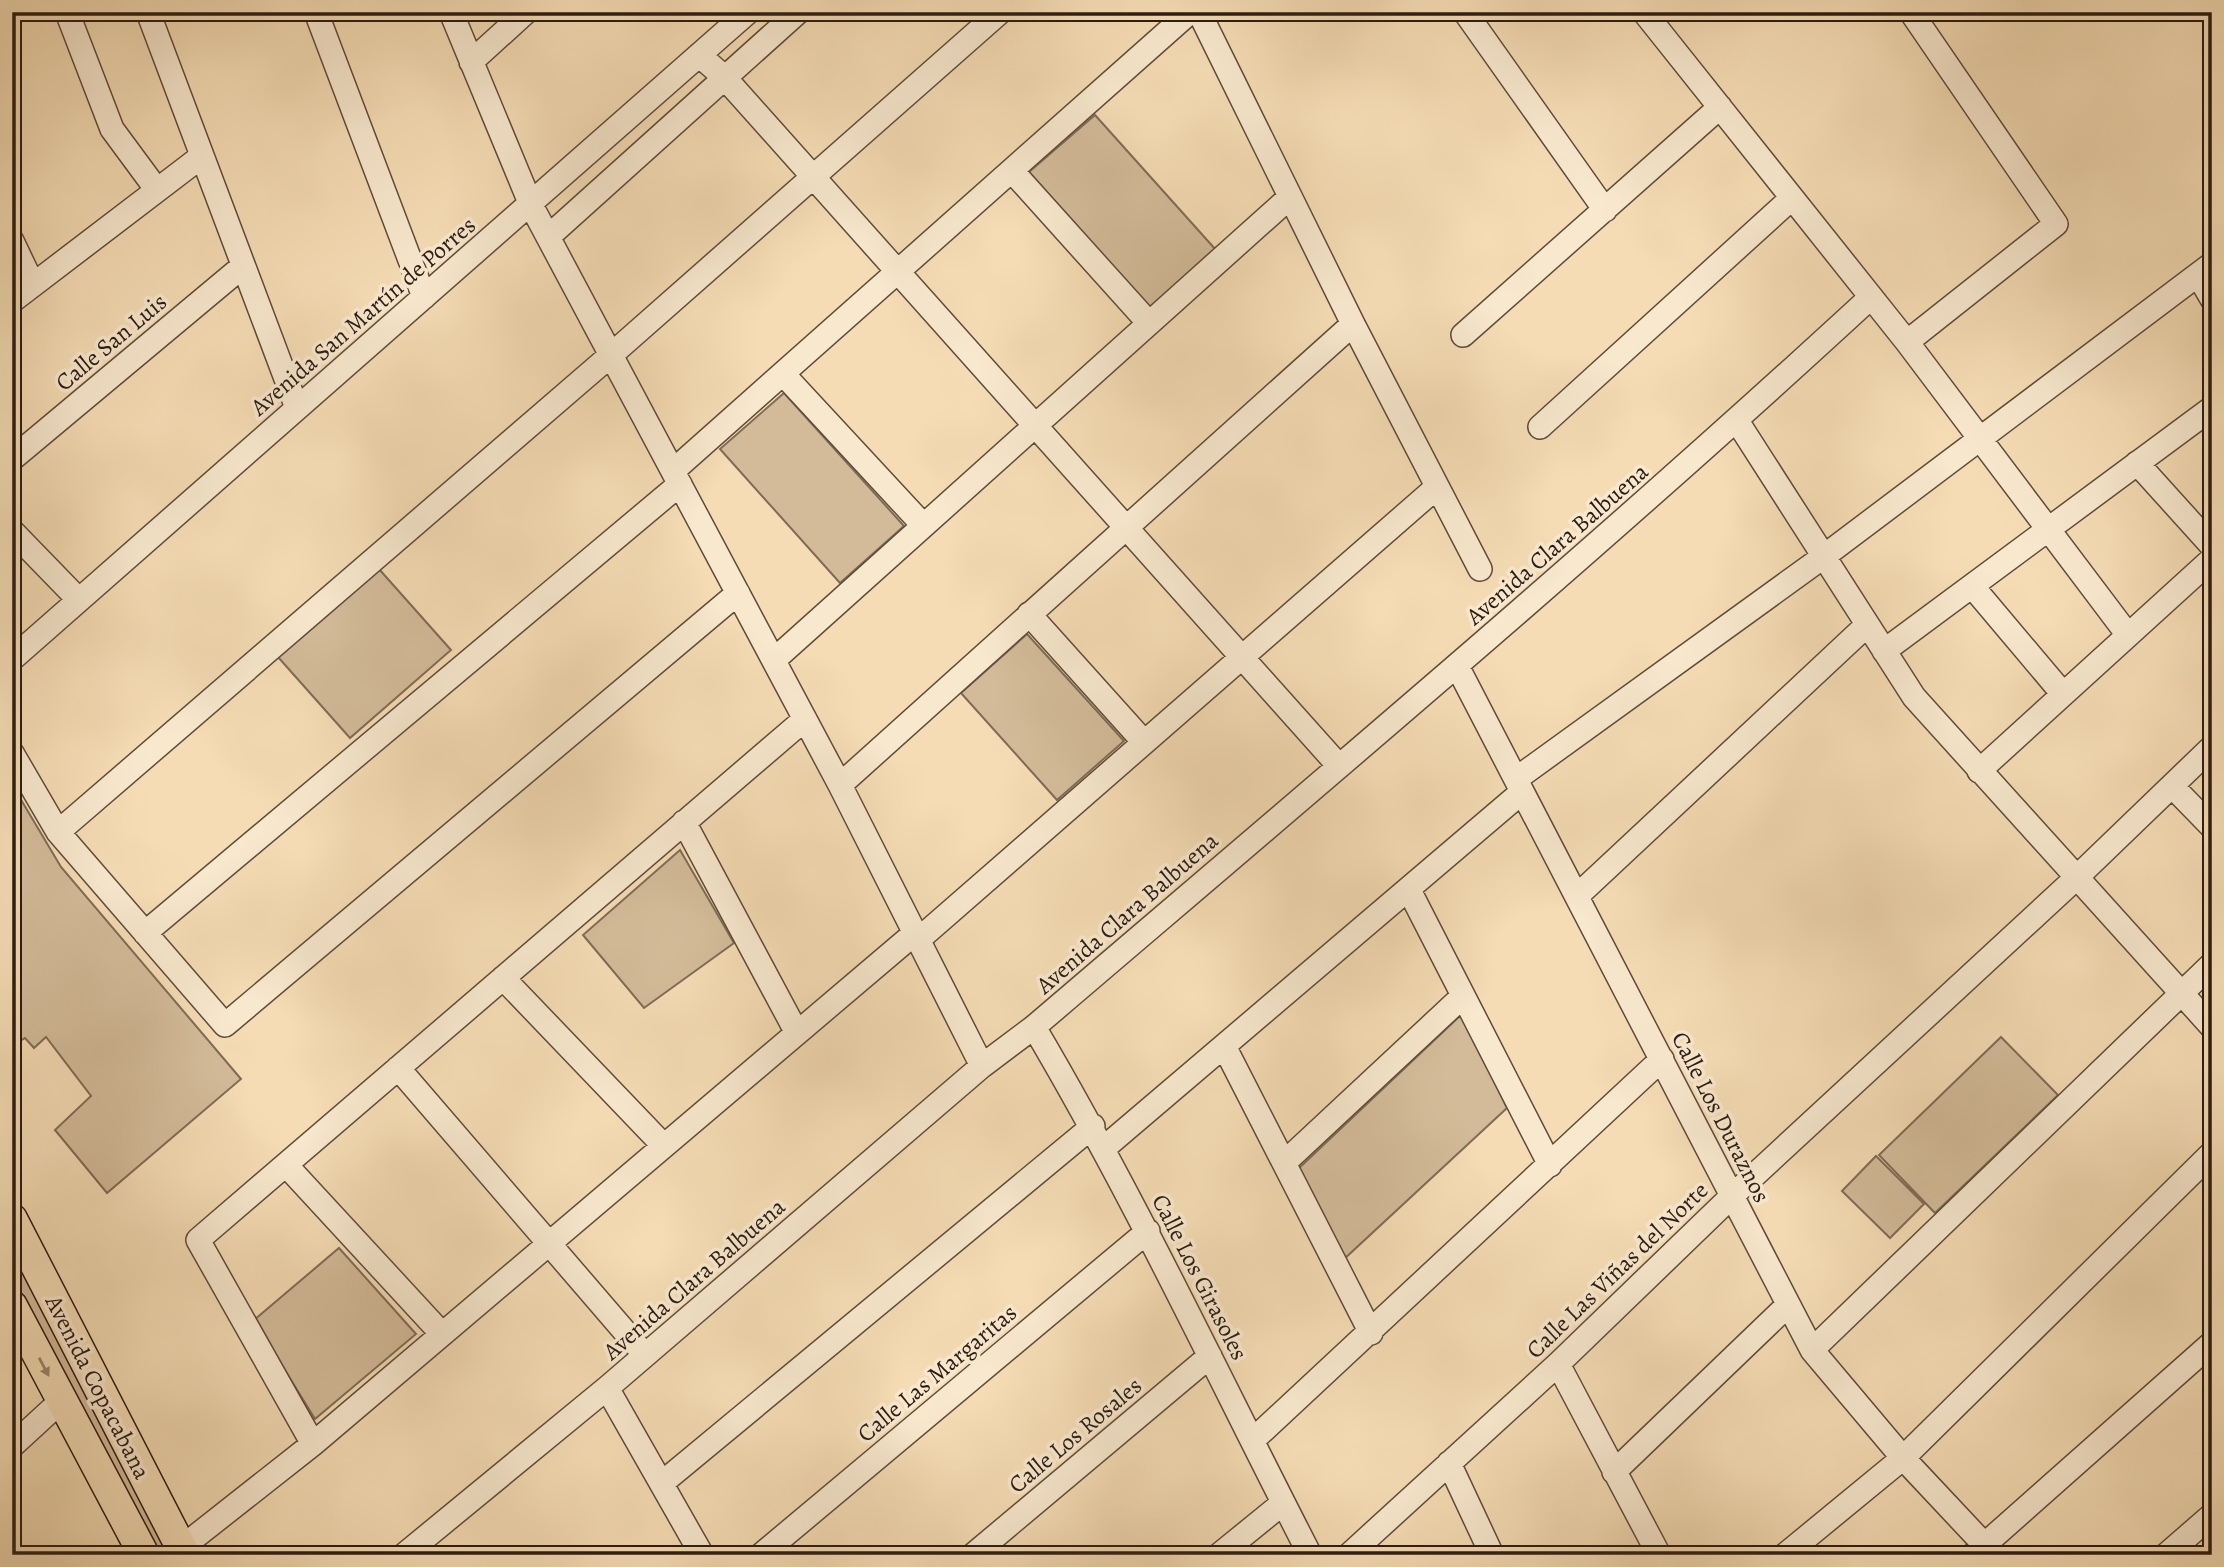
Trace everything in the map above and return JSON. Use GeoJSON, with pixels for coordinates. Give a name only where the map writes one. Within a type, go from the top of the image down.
{"type":"FeatureCollection","features":[{"type":"Feature","properties":{"kind":"main road","name":"Avenida Copacabana"},"geometry":{"type":"LineString","coordinates":[[12,1219],[183,1551]]}},
{"type":"Feature","properties":{"kind":"main road","name":"Avenida Copacabana"},"geometry":{"type":"LineString","coordinates":[[12,1306],[144,1555]]}},
{"type":"Feature","properties":{"kind":"street"},"geometry":{"type":"LineString","coordinates":[[67,12],[112,129],[158,190]]}},
{"type":"Feature","properties":{"kind":"street"},"geometry":{"type":"LineString","coordinates":[[148,12],[297,408]]}},
{"type":"Feature","properties":{"kind":"street"},"geometry":{"type":"LineString","coordinates":[[316,12],[424,297]]}},
{"type":"Feature","properties":{"kind":"street"},"geometry":{"type":"LineString","coordinates":[[452,12],[531,205],[840,785],[982,1066]]}},
{"type":"Feature","properties":{"kind":"street"},"geometry":{"type":"LineString","coordinates":[[471,62],[526,12]]}},
{"type":"Feature","properties":{"kind":"street","name":"Avenida San Martín de Porres"},"geometry":{"type":"LineString","coordinates":[[12,659],[748,12]]}},
{"type":"Feature","properties":{"kind":"street"},"geometry":{"type":"LineString","coordinates":[[548,237],[798,12]]}},
{"type":"Feature","properties":{"kind":"street"},"geometry":{"type":"LineString","coordinates":[[58,832],[815,178],[1000,12]]}},
{"type":"Feature","properties":{"kind":"street"},"geometry":{"type":"LineString","coordinates":[[145,933],[676,478],[784,374],[1190,12]]}},
{"type":"Feature","properties":{"kind":"street"},"geometry":{"type":"LineString","coordinates":[[1199,12],[1353,324],[1480,569]]}},
{"type":"Feature","properties":{"kind":"street"},"geometry":{"type":"LineString","coordinates":[[1465,12],[1605,210]]}},
{"type":"Feature","properties":{"kind":"street"},"geometry":{"type":"LineString","coordinates":[[1643,12],[1907,342],[2128,635]]}},
{"type":"Feature","properties":{"kind":"street"},"geometry":{"type":"LineString","coordinates":[[1907,342],[2056,224],[1911,12]]}},
{"type":"Feature","properties":{"kind":"street"},"geometry":{"type":"LineString","coordinates":[[699,55],[724,77],[815,178],[1339,766]]}},
{"type":"Feature","properties":{"kind":"street"},"geometry":{"type":"LineString","coordinates":[[1463,335],[1720,107]]}},
{"type":"Feature","properties":{"kind":"street"},"geometry":{"type":"LineString","coordinates":[[12,301],[202,156]]}},
{"type":"Feature","properties":{"kind":"street"},"geometry":{"type":"LineString","coordinates":[[1012,171],[1148,322]]}},
{"type":"Feature","properties":{"kind":"street"},"geometry":{"type":"LineString","coordinates":[[774,660],[1290,197]]}},
{"type":"Feature","properties":{"kind":"street"},"geometry":{"type":"LineString","coordinates":[[1540,427],[1792,198]]}},
{"type":"Feature","properties":{"kind":"street"},"geometry":{"type":"LineString","coordinates":[[12,241],[33,285]]}},
{"type":"Feature","properties":{"kind":"street","name":"Calle San Luis"},"geometry":{"type":"LineString","coordinates":[[12,458],[243,266]]}},
{"type":"Feature","properties":{"kind":"street"},"geometry":{"type":"LineString","coordinates":[[1104,1148],[1409,890],[1519,785],[2208,269],[2212,299]]}},
{"type":"Feature","properties":{"kind":"street","name":"Avenida Clara Balbuena"},"geometry":{"type":"LineString","coordinates":[[404,1555],[607,1388],[982,1066],[1034,1027],[1457,666],[1737,421],[1871,297]]}},
{"type":"Feature","properties":{"kind":"street"},"geometry":{"type":"LineString","coordinates":[[840,785],[1353,324]]}},
{"type":"Feature","properties":{"kind":"street"},"geometry":{"type":"LineString","coordinates":[[784,374],[923,525]]}},
{"type":"Feature","properties":{"kind":"street"},"geometry":{"type":"LineString","coordinates":[[1884,651],[2212,408]]}},
{"type":"Feature","properties":{"kind":"street"},"geometry":{"type":"LineString","coordinates":[[1737,421],[1914,697],[2212,1027]]}},
{"type":"Feature","properties":{"kind":"street"},"geometry":{"type":"LineString","coordinates":[[2137,463],[2212,547]]}},
{"type":"Feature","properties":{"kind":"street"},"geometry":{"type":"LineString","coordinates":[[183,1551],[797,1033],[917,936],[1437,487]]}},
{"type":"Feature","properties":{"kind":"street"},"geometry":{"type":"LineString","coordinates":[[12,531],[79,600]]}},
{"type":"Feature","properties":{"kind":"street"},"geometry":{"type":"LineString","coordinates":[[1979,771],[2212,559]]}},
{"type":"Feature","properties":{"kind":"street"},"geometry":{"type":"LineString","coordinates":[[1972,586],[2063,694]]}},
{"type":"Feature","properties":{"kind":"street"},"geometry":{"type":"LineString","coordinates":[[12,753],[58,832],[225,1025],[738,593]]}},
{"type":"Feature","properties":{"kind":"street"},"geometry":{"type":"LineString","coordinates":[[1029,614],[1144,742]]}},
{"type":"Feature","properties":{"kind":"street"},"geometry":{"type":"LineString","coordinates":[[1577,896],[1867,625]]}},
{"type":"Feature","properties":{"kind":"street","name":"Calle Los Duraznos"},"geometry":{"type":"LineString","coordinates":[[1457,666],[1812,1350],[1984,1551]]}},
{"type":"Feature","properties":{"kind":"street"},"geometry":{"type":"LineString","coordinates":[[313,1444],[198,1240],[804,719]]}},
{"type":"Feature","properties":{"kind":"street","name":"Calle Las Viñas del Norte"},"geometry":{"type":"LineString","coordinates":[[1349,1555],[1559,1364],[1733,1195],[2212,747]]}},
{"type":"Feature","properties":{"kind":"street"},"geometry":{"type":"LineString","coordinates":[[2172,786],[2212,827]]}},
{"type":"Feature","properties":{"kind":"street"},"geometry":{"type":"LineString","coordinates":[[684,822],[797,1033]]}},
{"type":"Feature","properties":{"kind":"street"},"geometry":{"type":"LineString","coordinates":[[1409,890],[1550,1165]]}},
{"type":"Feature","properties":{"kind":"street"},"geometry":{"type":"LineString","coordinates":[[1812,1350],[2212,964]]}},
{"type":"Feature","properties":{"kind":"street"},"geometry":{"type":"LineString","coordinates":[[503,978],[664,1146]]}},
{"type":"Feature","properties":{"kind":"street"},"geometry":{"type":"LineString","coordinates":[[1285,1162],[1463,996]]}},
{"type":"Feature","properties":{"kind":"street","name":"Calle Los Girasoles"},"geometry":{"type":"LineString","coordinates":[[1034,1027],[1093,1126],[1148,1231],[1310,1555]]}},
{"type":"Feature","properties":{"kind":"street"},"geometry":{"type":"LineString","coordinates":[[1224,1046],[1371,1333]]}},
{"type":"Feature","properties":{"kind":"street"},"geometry":{"type":"LineString","coordinates":[[1253,1440],[1371,1333],[1662,1059]]}},
{"type":"Feature","properties":{"kind":"street"},"geometry":{"type":"LineString","coordinates":[[398,1068],[646,1355]]}},
{"type":"Feature","properties":{"kind":"street"},"geometry":{"type":"LineString","coordinates":[[662,1483],[1093,1126]]}},
{"type":"Feature","properties":{"kind":"street"},"geometry":{"type":"LineString","coordinates":[[1784,1555],[1903,1458],[2212,1153]]}},
{"type":"Feature","properties":{"kind":"street"},"geometry":{"type":"LineString","coordinates":[[286,1165],[442,1335]]}},
{"type":"Feature","properties":{"kind":"street","name":"Calle Las Margaritas"},"geometry":{"type":"LineString","coordinates":[[761,1555],[1148,1231]]}},
{"type":"Feature","properties":{"kind":"street"},"geometry":{"type":"LineString","coordinates":[[1614,1472],[1788,1305]]}},
{"type":"Feature","properties":{"kind":"street"},"geometry":{"type":"LineString","coordinates":[[1984,1551],[2212,1343]]}},
{"type":"Feature","properties":{"kind":"street","name":"Calle Los Rosales"},"geometry":{"type":"LineString","coordinates":[[973,1555],[1210,1356]]}},
{"type":"Feature","properties":{"kind":"street"},"geometry":{"type":"LineString","coordinates":[[1559,1364],[1659,1555]]}},
{"type":"Feature","properties":{"kind":"street"},"geometry":{"type":"LineString","coordinates":[[607,1388],[702,1555]]}},
{"type":"Feature","properties":{"kind":"street"},"geometry":{"type":"LineString","coordinates":[[12,1446],[61,1401]]}},
{"type":"Feature","properties":{"kind":"street"},"geometry":{"type":"LineString","coordinates":[[1449,1463],[1492,1555]]}},
{"type":"Feature","properties":{"kind":"street"},"geometry":{"type":"LineString","coordinates":[[1219,1555],[1283,1503]]}},
{"type":"Feature","properties":{"kind":"street"},"geometry":{"type":"LineString","coordinates":[[2166,1555],[2209,1525]]}},
{"type":"Feature","properties":{"kind":"shaded area"},"geometry":{"type":"Polygon","coordinates":[[[1095,115],[1216,250],[1150,308],[1029,172],[1095,115]]]}},
{"type":"Feature","properties":{"kind":"shaded area"},"geometry":{"type":"Polygon","coordinates":[[[784,393],[904,526],[840,583],[720,449],[784,393]]]}},
{"type":"Feature","properties":{"kind":"shaded area"},"geometry":{"type":"Polygon","coordinates":[[[379,569],[451,650],[350,738],[278,657],[379,569]]]}},
{"type":"Feature","properties":{"kind":"shaded area"},"geometry":{"type":"Polygon","coordinates":[[[1027,634],[1124,741],[1057,800],[961,693],[1027,634]]]}},
{"type":"Feature","properties":{"kind":"shaded area"},"geometry":{"type":"Polygon","coordinates":[[[17,793],[61,867],[241,1079],[107,1193],[55,1130],[91,1096],[46,1037],[34,1048],[25,1038],[12,1046],[12,796],[17,793]]]}},
{"type":"Feature","properties":{"kind":"shaded area"},"geometry":{"type":"Polygon","coordinates":[[[680,850],[734,943],[644,1008],[583,935],[680,850]]]}},
{"type":"Feature","properties":{"kind":"shaded area"},"geometry":{"type":"Polygon","coordinates":[[[1462,1014],[1507,1108],[1343,1260],[1297,1170],[1462,1014]]]}},
{"type":"Feature","properties":{"kind":"shaded area"},"geometry":{"type":"Polygon","coordinates":[[[2001,1037],[2058,1095],[1935,1213],[1879,1155],[2001,1037]]]}},
{"type":"Feature","properties":{"kind":"shaded area"},"geometry":{"type":"Polygon","coordinates":[[[1876,1156],[1924,1204],[1890,1238],[1842,1191],[1876,1156]]]}},
{"type":"Feature","properties":{"kind":"shaded area"},"geometry":{"type":"Polygon","coordinates":[[[339,1248],[416,1334],[315,1419],[254,1320],[339,1248]]]}},
{"type":"Feature","properties":{"kind":"shaded area"},"geometry":{"type":"Polygon","coordinates":[[[12,1250],[170,1555],[154,1555],[12,1278],[12,1250]]]}}]}
